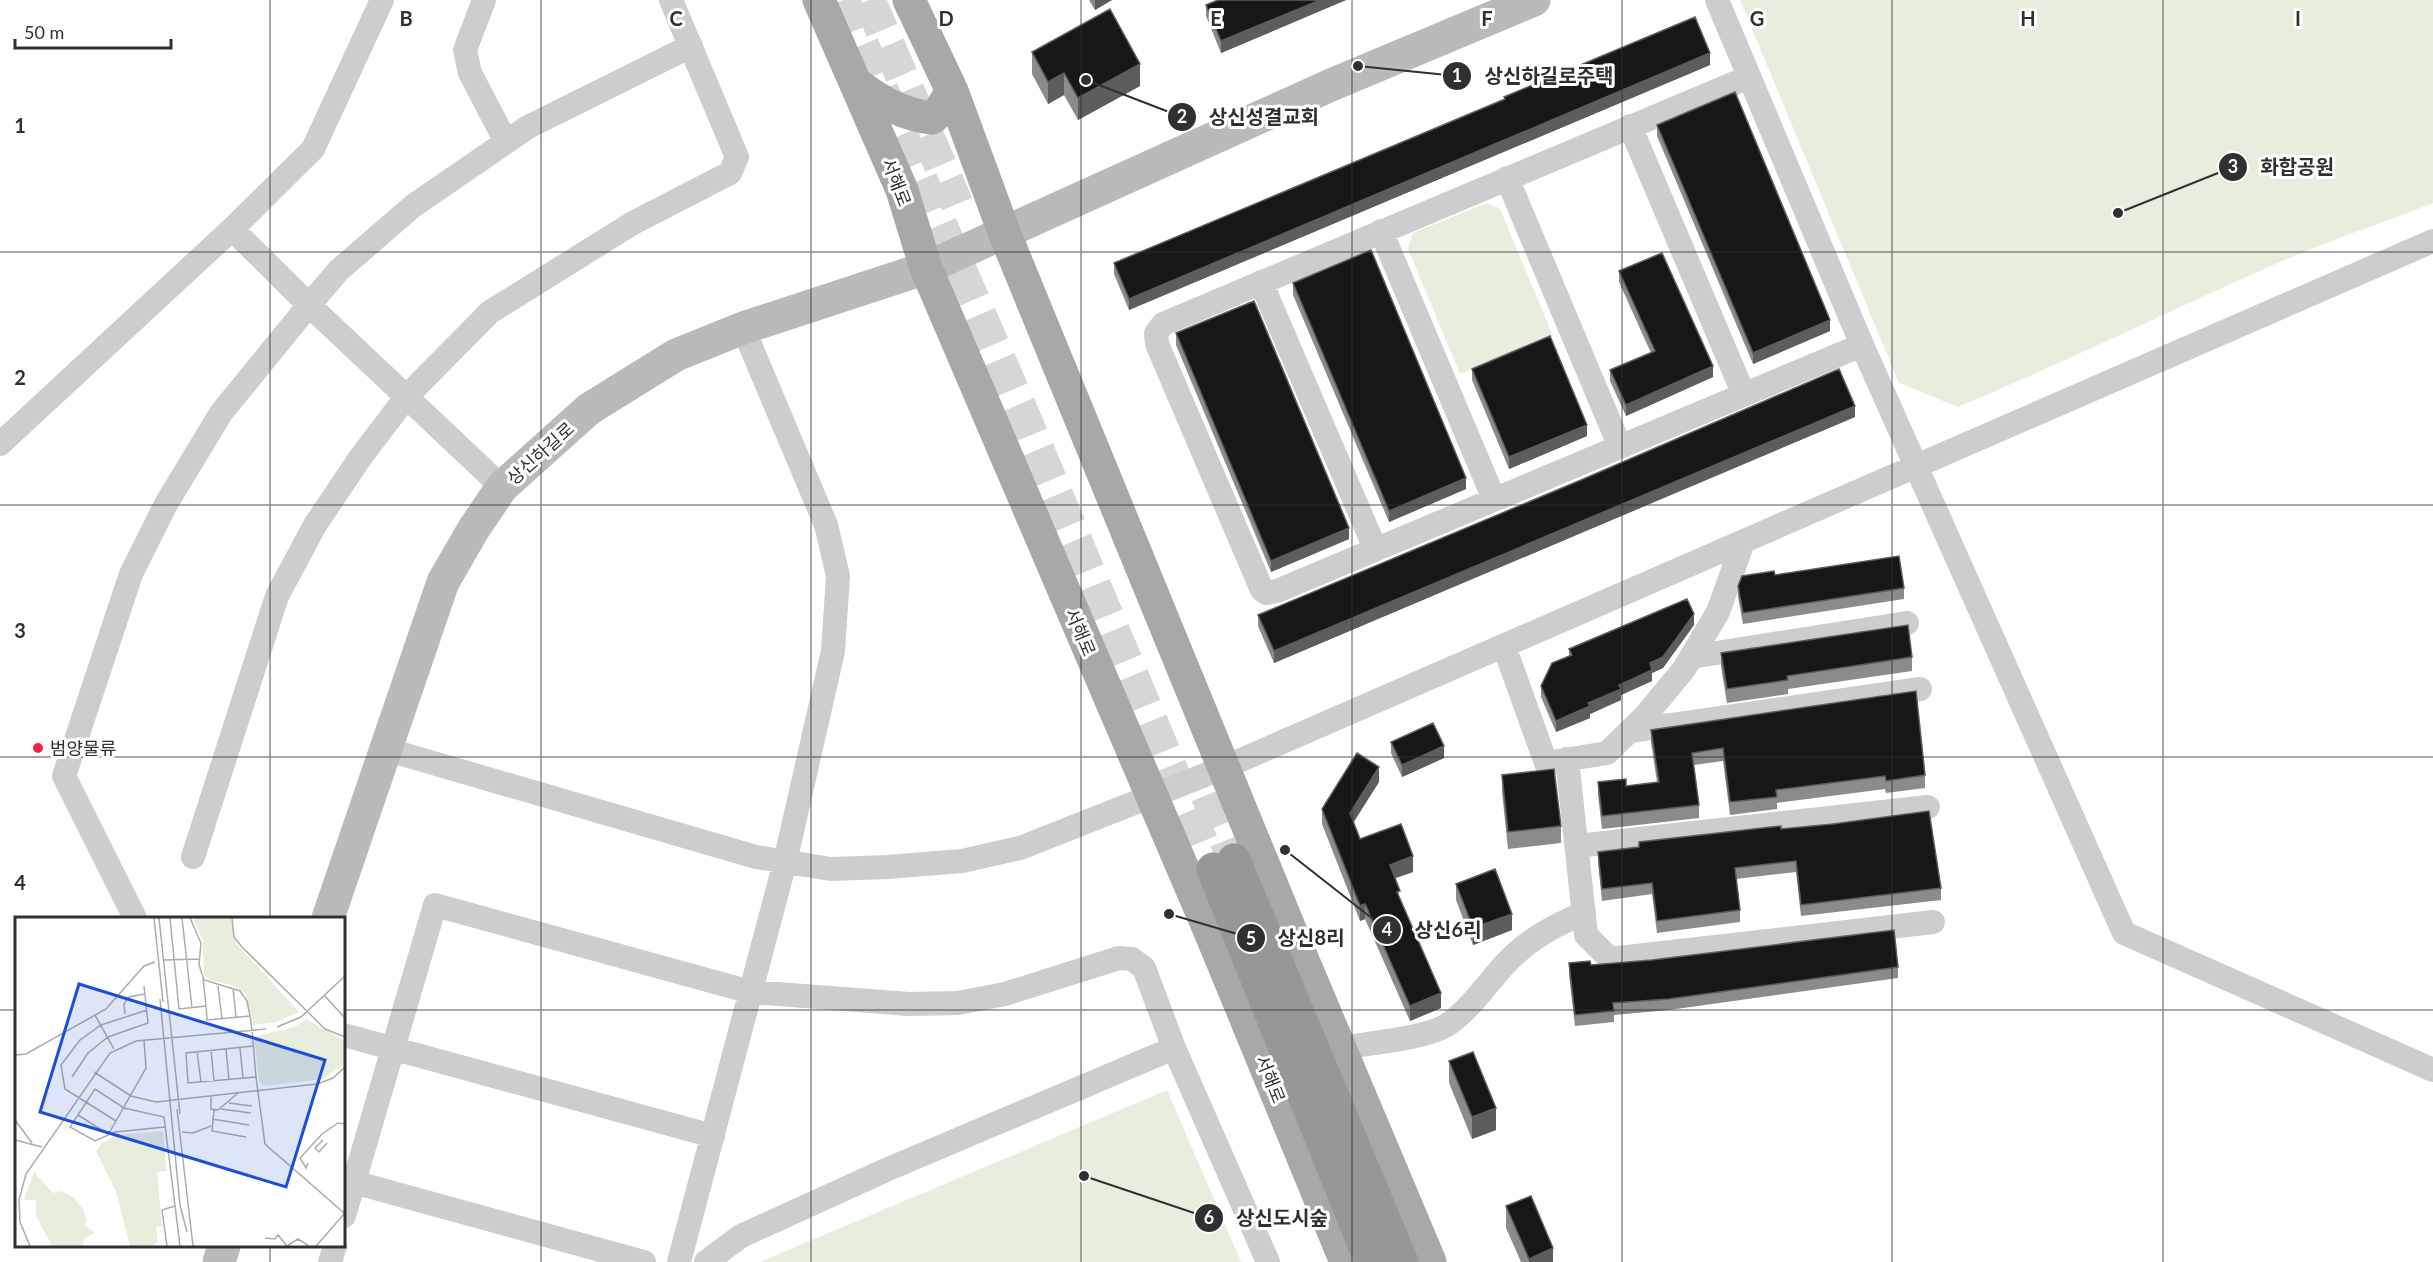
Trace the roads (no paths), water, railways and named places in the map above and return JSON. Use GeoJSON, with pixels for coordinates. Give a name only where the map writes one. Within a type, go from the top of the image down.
{"type":"FeatureCollection","features":[{"type":"Feature","properties":{"kind":"highway","name":"서해로"},"geometry":{"type":"LineString","coordinates":[[1225,868],[1371,1262]]}},
{"type":"Feature","properties":{"kind":"highway","name":"서해로"},"geometry":{"type":"LineString","coordinates":[[1225,868],[1402,1262]]}},
{"type":"Feature","properties":{"kind":"main road","name":"서해로"},"geometry":{"type":"LineString","coordinates":[[819,0],[902,190],[926,268],[1150,796],[1225,868],[1340,1048],[1430,1262]]}},
{"type":"Feature","properties":{"kind":"main road","name":"서해로"},"geometry":{"type":"LineString","coordinates":[[909,0],[952,91],[1004,232],[1225,767],[1225,868],[1346,1262]]}},
{"type":"Feature","properties":{"kind":"main road"},"geometry":{"type":"LineString","coordinates":[[858,85],[910,116],[932,118],[939,112],[952,91]]}},
{"type":"Feature","properties":{"kind":"street"},"geometry":{"type":"LineString","coordinates":[[0,444],[232,229],[313,149],[382,0]]}},
{"type":"Feature","properties":{"kind":"street"},"geometry":{"type":"LineString","coordinates":[[484,0],[465,50],[470,73],[506,142]]}},
{"type":"Feature","properties":{"kind":"street"},"geometry":{"type":"LineString","coordinates":[[193,857],[277,596],[315,525],[360,458],[407,396],[490,312],[633,223],[730,173],[736,158],[671,0]]}},
{"type":"Feature","properties":{"kind":"street","name":"상신하길로"},"geometry":{"type":"LineString","coordinates":[[328,917],[443,582],[473,530],[502,488],[589,409],[676,355],[743,328],[926,268],[1331,85],[1534,0]]}},
{"type":"Feature","properties":{"kind":"street"},"geometry":{"type":"LineString","coordinates":[[1717,0],[1915,467],[2124,933],[2433,1070]]}},
{"type":"Feature","properties":{"kind":"street"},"geometry":{"type":"LineString","coordinates":[[134,917],[64,776],[131,574],[166,504],[221,413],[339,270],[413,206],[528,127],[691,46]]}},
{"type":"Feature","properties":{"kind":"street"},"geometry":{"type":"LineString","coordinates":[[1749,76],[1168,320],[1159,328],[1156,338],[1258,584],[1266,593],[1271,593],[1862,345]]}},
{"type":"Feature","properties":{"kind":"street"},"geometry":{"type":"LineString","coordinates":[[1630,126],[1744,395]]}},
{"type":"Feature","properties":{"kind":"street"},"geometry":{"type":"LineString","coordinates":[[1507,178],[1620,447]]}},
{"type":"Feature","properties":{"kind":"street"},"geometry":{"type":"LineString","coordinates":[[232,229],[502,488]]}},
{"type":"Feature","properties":{"kind":"street"},"geometry":{"type":"LineString","coordinates":[[1381,231],[1494,499]]}},
{"type":"Feature","properties":{"kind":"street"},"geometry":{"type":"LineString","coordinates":[[385,749],[756,857],[785,862],[831,869],[962,861],[1020,848],[1225,767],[2433,241]]}},
{"type":"Feature","properties":{"kind":"street"},"geometry":{"type":"LineString","coordinates":[[1261,282],[1375,548]]}},
{"type":"Feature","properties":{"kind":"street"},"geometry":{"type":"LineString","coordinates":[[679,1262],[785,862],[833,651],[838,576],[826,525],[743,328]]}},
{"type":"Feature","properties":{"kind":"street"},"geometry":{"type":"LineString","coordinates":[[1504,646],[1546,763],[1606,753],[1646,716],[1691,657],[1718,612],[1743,542]]}},
{"type":"Feature","properties":{"kind":"street"},"geometry":{"type":"LineString","coordinates":[[1691,657],[1907,623]]}},
{"type":"Feature","properties":{"kind":"street"},"geometry":{"type":"LineString","coordinates":[[1630,731],[1920,689]]}},
{"type":"Feature","properties":{"kind":"street"},"geometry":{"type":"LineString","coordinates":[[1568,759],[1586,935],[1610,960],[1933,922]]}},
{"type":"Feature","properties":{"kind":"street"},"geometry":{"type":"LineString","coordinates":[[1577,846],[1929,807]]}},
{"type":"Feature","properties":{"kind":"street"},"geometry":{"type":"LineString","coordinates":[[345,1212],[435,906],[751,992],[909,1004],[958,1003],[1005,994],[1126,957],[1144,968],[1174,1048],[1268,1262]]}},
{"type":"Feature","properties":{"kind":"street"},"geometry":{"type":"LineString","coordinates":[[1340,1048],[1431,1032],[1447,1024],[1468,1007],[1509,960],[1532,940],[1561,923],[1584,914]]}},
{"type":"Feature","properties":{"kind":"street"},"geometry":{"type":"LineString","coordinates":[[345,1035],[712,1136]]}},
{"type":"Feature","properties":{"kind":"street"},"geometry":{"type":"LineString","coordinates":[[706,1262],[741,1236],[886,1170],[1174,1048]]}},
{"type":"Feature","properties":{"kind":"street"},"geometry":{"type":"LineString","coordinates":[[353,1182],[644,1262]]}},
{"type":"Feature","properties":{"kind":"street"},"geometry":{"type":"LineString","coordinates":[[219,1262],[223,1247]]}},
{"type":"Feature","properties":{"kind":"street"},"geometry":{"type":"LineString","coordinates":[[330,1262],[334,1247]]}},
{"type":"Feature","properties":{"kind":"tunnel"},"geometry":{"type":"LineString","coordinates":[[843,0],[1020,407],[1213,869]]}},
{"type":"Feature","properties":{"kind":"tunnel"},"geometry":{"type":"LineString","coordinates":[[869,0],[957,204]]}},
{"type":"Feature","properties":{"kind":"tunnel"},"geometry":{"type":"LineString","coordinates":[[1207,795],[1234,860]]}},
{"type":"Feature","properties":{"kind":"place","name":"상신하길로주택"},"geometry":{"type":"Point","coordinates":[1358,66]}},
{"type":"Feature","properties":{"kind":"place","name":"상신성결교회"},"geometry":{"type":"Point","coordinates":[1086,80]}},
{"type":"Feature","properties":{"kind":"place","name":"화합공원"},"geometry":{"type":"Point","coordinates":[2118,213]}},
{"type":"Feature","properties":{"kind":"place","name":"범양물류"},"geometry":{"type":"Point","coordinates":[38,748]}},
{"type":"Feature","properties":{"kind":"place","name":"상신6리"},"geometry":{"type":"Point","coordinates":[1285,850]}},
{"type":"Feature","properties":{"kind":"place","name":"상신8리"},"geometry":{"type":"Point","coordinates":[1169,914]}},
{"type":"Feature","properties":{"kind":"place","name":"상신도시숲"},"geometry":{"type":"Point","coordinates":[1084,1176]}}]}
